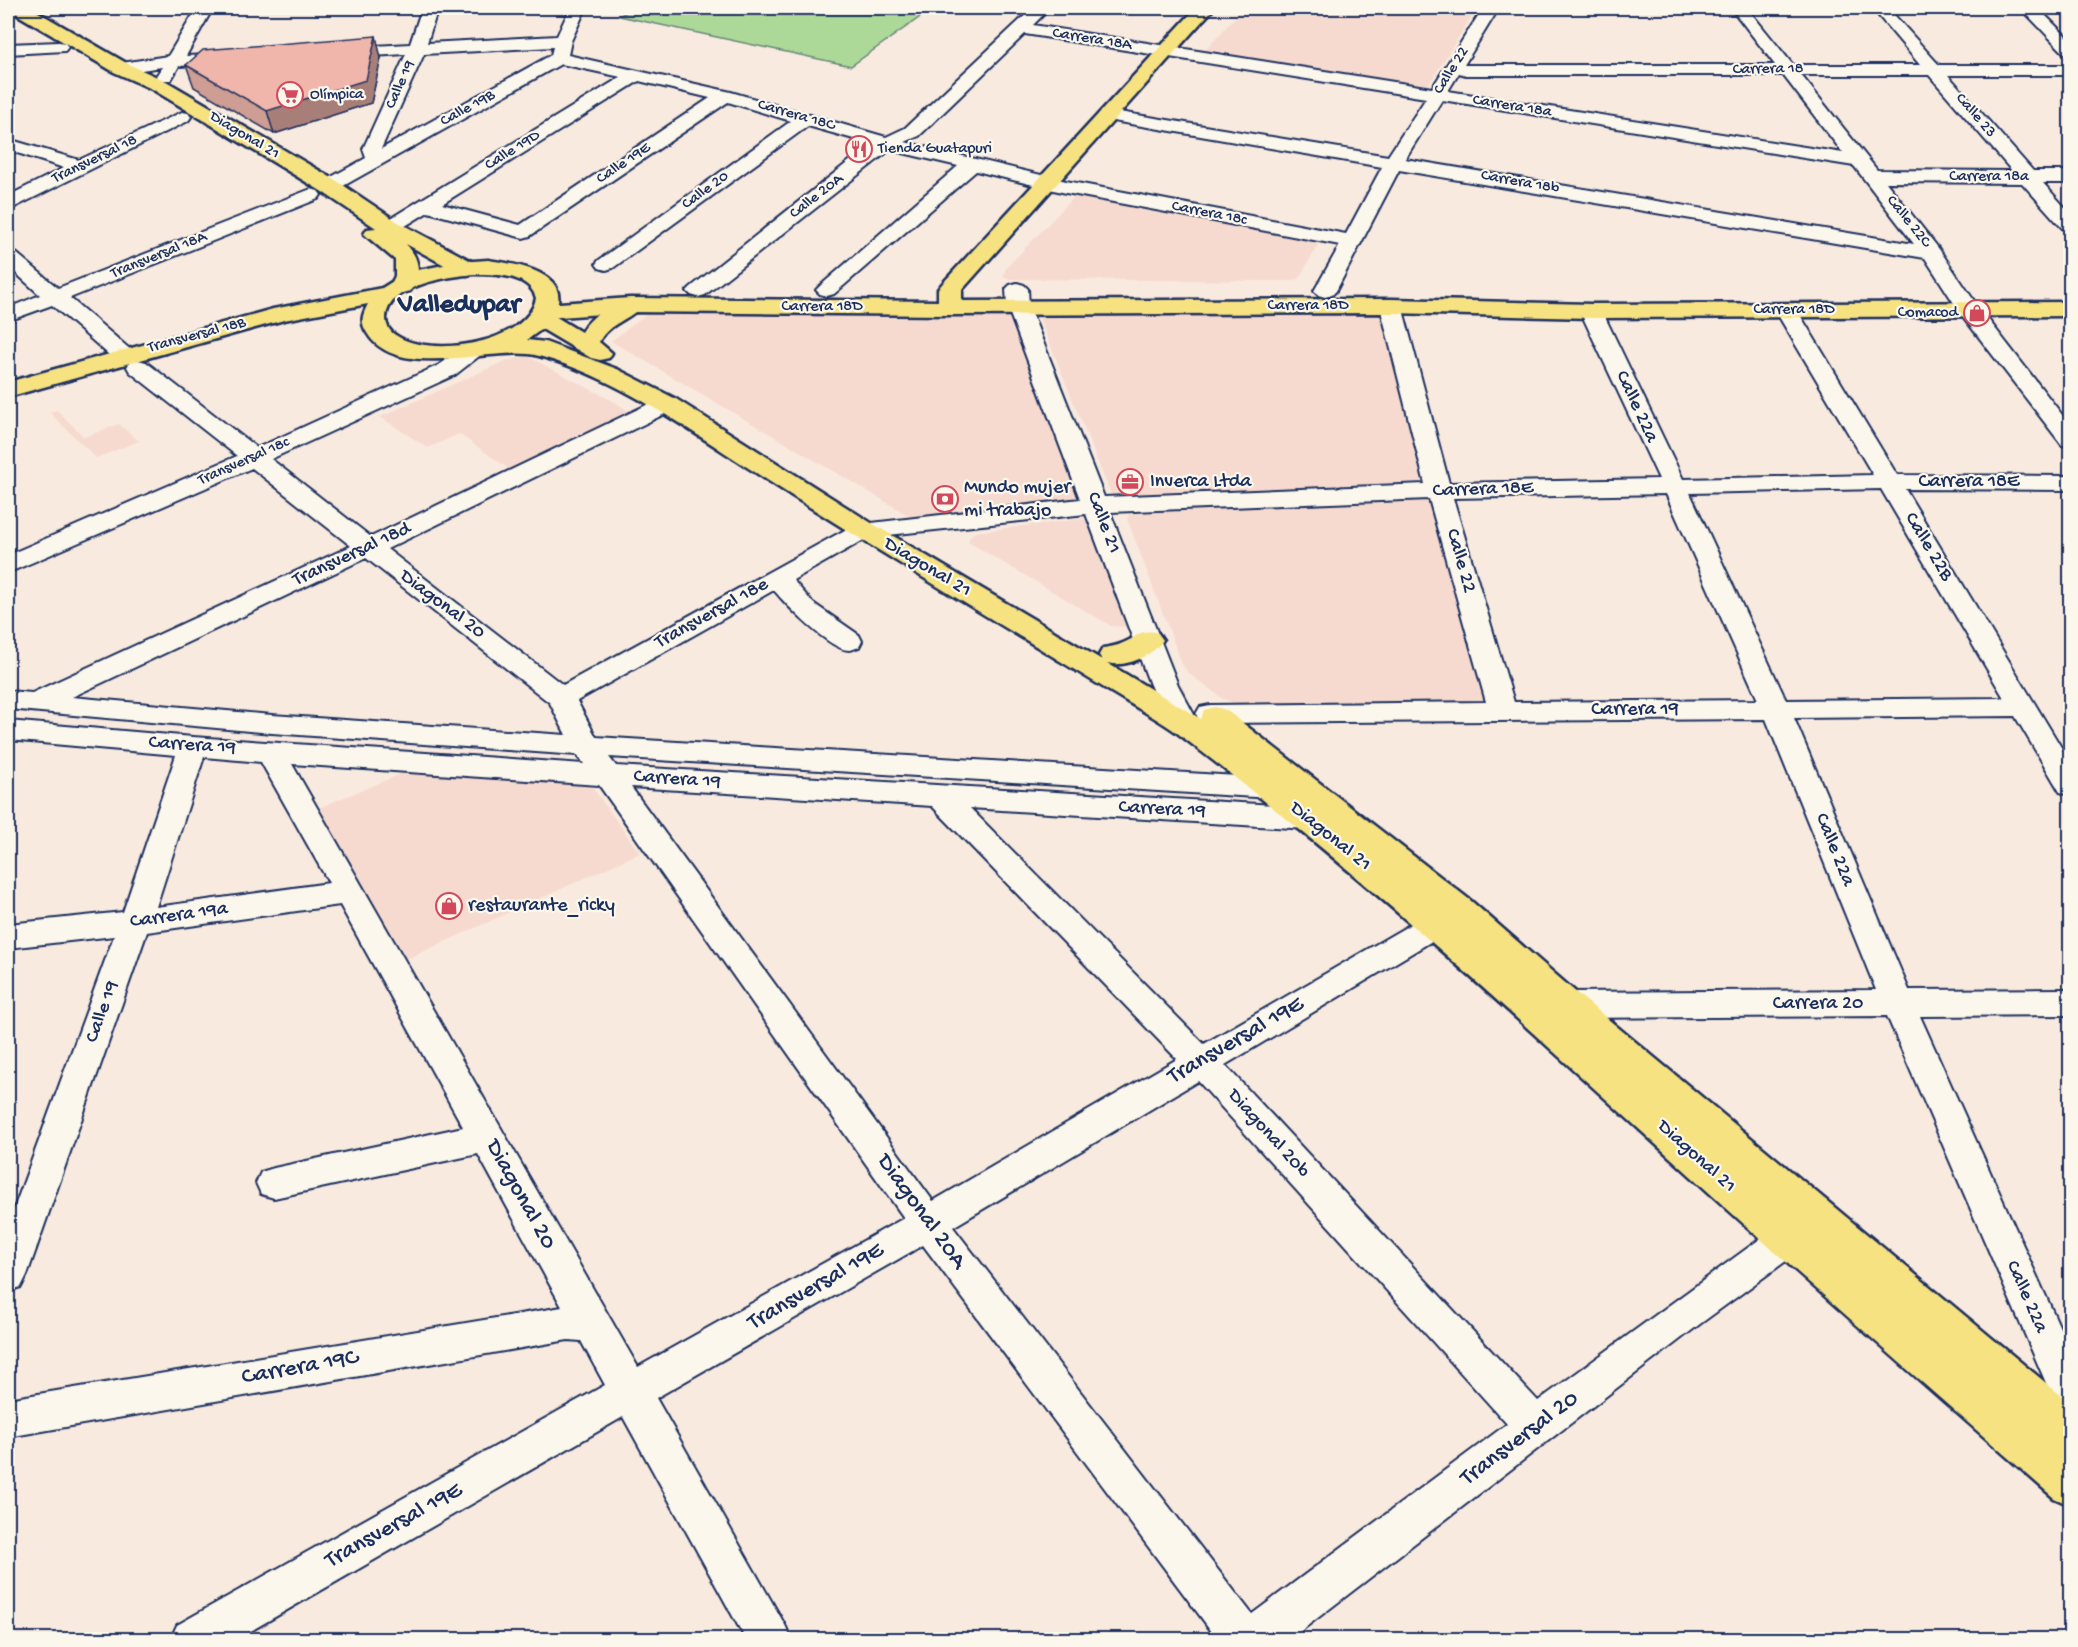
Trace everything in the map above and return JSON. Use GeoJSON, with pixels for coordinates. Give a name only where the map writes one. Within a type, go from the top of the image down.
{"type":"FeatureCollection","features":[{"type":"Feature","properties":{"kind":"main road","name":"Diagonal 21"},"geometry":{"type":"LineString","coordinates":[[19,8],[121,68],[159,85],[320,190],[402,252],[408,260]]}},
{"type":"Feature","properties":{"kind":"main road"},"geometry":{"type":"LineString","coordinates":[[1036,224],[1056,185],[1107,115],[1205,8]]}},
{"type":"Feature","properties":{"kind":"main road"},"geometry":{"type":"LineString","coordinates":[[950,299],[1056,185],[1128,119],[1228,8]]}},
{"type":"Feature","properties":{"kind":"main road","name":"Diagonal 21"},"geometry":{"type":"LineString","coordinates":[[8,15],[59,47],[182,117],[467,268],[508,270],[538,282],[544,307],[585,345],[684,397],[898,528],[1164,684],[1269,788],[1347,820],[1458,909],[1566,1005],[2070,1430]]}},
{"type":"Feature","properties":{"kind":"main road"},"geometry":{"type":"LineString","coordinates":[[408,260],[409,274],[396,290],[379,304],[374,314],[374,324],[380,335],[392,344],[408,350],[429,353],[483,348],[520,334],[544,307]]}},
{"type":"Feature","properties":{"kind":"main road"},"geometry":{"type":"LineString","coordinates":[[342,301],[386,283],[401,271],[408,260]]}},
{"type":"Feature","properties":{"kind":"main road","name":"Transversal 18B"},"geometry":{"type":"LineString","coordinates":[[8,407],[131,362],[281,314],[396,290],[432,274],[467,268]]}},
{"type":"Feature","properties":{"kind":"main road"},"geometry":{"type":"LineString","coordinates":[[1932,288],[2070,288]]}},
{"type":"Feature","properties":{"kind":"main road","name":"Carrera 18D"},"geometry":{"type":"LineString","coordinates":[[544,307],[698,291],[827,290],[950,299]]}},
{"type":"Feature","properties":{"kind":"main road","name":"Carrera 18D"},"geometry":{"type":"LineString","coordinates":[[544,307],[1334,291],[1591,300]]}},
{"type":"Feature","properties":{"kind":"main road","name":"Carrera 18D"},"geometry":{"type":"LineString","coordinates":[[1017,297],[1390,306],[1785,295],[1969,309],[2070,309]]}},
{"type":"Feature","properties":{"kind":"main road"},"geometry":{"type":"LineString","coordinates":[[585,345],[599,323],[630,305]]}},
{"type":"Feature","properties":{"kind":"main road","name":"Transversal 18B"},"geometry":{"type":"LineString","coordinates":[[8,390],[274,330],[331,322],[374,324]]}},
{"type":"Feature","properties":{"kind":"main road","name":"Diagonal 21"},"geometry":{"type":"LineString","coordinates":[[483,348],[527,346],[554,353],[608,374],[667,404],[863,531],[1197,718],[1310,805],[1436,924],[1788,1239],[2070,1483]]}},
{"type":"Feature","properties":{"kind":"main road"},"geometry":{"type":"LineString","coordinates":[[1114,655],[1134,650],[1149,640]]}},
{"type":"Feature","properties":{"kind":"street"},"geometry":{"type":"LineString","coordinates":[[167,62],[205,8]]}},
{"type":"Feature","properties":{"kind":"street","name":"Calle 19"},"geometry":{"type":"LineString","coordinates":[[376,161],[372,149],[417,49],[430,8]]}},
{"type":"Feature","properties":{"kind":"street"},"geometry":{"type":"LineString","coordinates":[[561,50],[578,8]]}},
{"type":"Feature","properties":{"kind":"street","name":"Calle 20A"},"geometry":{"type":"LineString","coordinates":[[698,291],[878,148],[912,132],[1042,8]]}},
{"type":"Feature","properties":{"kind":"street","name":"Calle 22"},"geometry":{"type":"LineString","coordinates":[[1334,291],[1352,241],[1443,96],[1491,8]]}},
{"type":"Feature","properties":{"kind":"street","name":"Calle 22"},"geometry":{"type":"LineString","coordinates":[[1443,96],[1466,70],[1506,8]]}},
{"type":"Feature","properties":{"kind":"street","name":"Calle 22C"},"geometry":{"type":"LineString","coordinates":[[1739,8],[1932,253],[1969,309],[2070,440]]}},
{"type":"Feature","properties":{"kind":"street","name":"Calle 23"},"geometry":{"type":"LineString","coordinates":[[1881,8],[2070,225]]}},
{"type":"Feature","properties":{"kind":"street"},"geometry":{"type":"LineString","coordinates":[[2029,8],[2070,49]]}},
{"type":"Feature","properties":{"kind":"street"},"geometry":{"type":"LineString","coordinates":[[159,85],[180,17]]}},
{"type":"Feature","properties":{"kind":"street","name":"Carrera 18A"},"geometry":{"type":"LineString","coordinates":[[1019,28],[1166,51]]}},
{"type":"Feature","properties":{"kind":"street"},"geometry":{"type":"LineString","coordinates":[[8,49],[59,47]]}},
{"type":"Feature","properties":{"kind":"street","name":"Carrera 18C"},"geometry":{"type":"LineString","coordinates":[[325,54],[417,49],[561,50],[637,75],[806,118],[890,144],[1056,185]]}},
{"type":"Feature","properties":{"kind":"street","name":"Calle 19B"},"geometry":{"type":"LineString","coordinates":[[320,190],[376,161],[561,50]]}},
{"type":"Feature","properties":{"kind":"street","name":"Carrera 18a"},"geometry":{"type":"LineString","coordinates":[[1166,51],[1858,160]]}},
{"type":"Feature","properties":{"kind":"street"},"geometry":{"type":"LineString","coordinates":[[121,68],[167,62],[244,58]]}},
{"type":"Feature","properties":{"kind":"street","name":"Carrera 18"},"geometry":{"type":"LineString","coordinates":[[1466,70],[1626,72],[1789,69],[2070,70]]}},
{"type":"Feature","properties":{"kind":"street","name":"Calle 19D"},"geometry":{"type":"LineString","coordinates":[[390,227],[637,75]]}},
{"type":"Feature","properties":{"kind":"street","name":"Calle 19E"},"geometry":{"type":"LineString","coordinates":[[425,205],[523,232],[725,96]]}},
{"type":"Feature","properties":{"kind":"street","name":"Carrera 18b"},"geometry":{"type":"LineString","coordinates":[[1107,115],[1932,253]]}},
{"type":"Feature","properties":{"kind":"street","name":"Transversal 18"},"geometry":{"type":"LineString","coordinates":[[8,203],[182,117]]}},
{"type":"Feature","properties":{"kind":"street","name":"Calle 20"},"geometry":{"type":"LineString","coordinates":[[606,264],[806,118]]}},
{"type":"Feature","properties":{"kind":"street"},"geometry":{"type":"LineString","coordinates":[[8,144],[81,167]]}},
{"type":"Feature","properties":{"kind":"street","name":"Calle 22"},"geometry":{"type":"LineString","coordinates":[[1334,291],[1401,163]]}},
{"type":"Feature","properties":{"kind":"street"},"geometry":{"type":"LineString","coordinates":[[827,290],[971,165]]}},
{"type":"Feature","properties":{"kind":"street","name":"Carrera 18a"},"geometry":{"type":"LineString","coordinates":[[1871,176],[2070,177]]}},
{"type":"Feature","properties":{"kind":"street","name":"Carrera 18c"},"geometry":{"type":"LineString","coordinates":[[1056,185],[1352,241]]}},
{"type":"Feature","properties":{"kind":"street","name":"Transversal 18A"},"geometry":{"type":"LineString","coordinates":[[8,315],[320,190]]}},
{"type":"Feature","properties":{"kind":"street","name":"Diagonal 20"},"geometry":{"type":"LineString","coordinates":[[9,260],[131,362],[561,698],[586,746],[608,776]]}},
{"type":"Feature","properties":{"kind":"street","name":"Calle 22B"},"geometry":{"type":"LineString","coordinates":[[1785,295],[1889,482],[2070,785]]}},
{"type":"Feature","properties":{"kind":"street","name":"Calle 21"},"geometry":{"type":"LineString","coordinates":[[1017,297],[1164,684]]}},
{"type":"Feature","properties":{"kind":"street","name":"Calle 22a"},"geometry":{"type":"LineString","coordinates":[[1591,300],[1776,709],[1898,1004],[2070,1393]]}},
{"type":"Feature","properties":{"kind":"street","name":"Calle 22"},"geometry":{"type":"LineString","coordinates":[[1390,306],[1439,490],[1503,711]]}},
{"type":"Feature","properties":{"kind":"street","name":"Transversal 18c"},"geometry":{"type":"LineString","coordinates":[[8,564],[254,458],[447,370],[483,348]]}},
{"type":"Feature","properties":{"kind":"street","name":"Transversal 18d"},"geometry":{"type":"LineString","coordinates":[[21,701],[368,548],[667,404]]}},
{"type":"Feature","properties":{"kind":"street","name":"Carrera 18E"},"geometry":{"type":"LineString","coordinates":[[863,531],[1096,505],[1439,490],[1889,482],[2070,483]]}},
{"type":"Feature","properties":{"kind":"street","name":"Transversal 18e"},"geometry":{"type":"LineString","coordinates":[[561,698],[863,531]]}},
{"type":"Feature","properties":{"kind":"street"},"geometry":{"type":"LineString","coordinates":[[777,578],[804,609],[849,641]]}},
{"type":"Feature","properties":{"kind":"street"},"geometry":{"type":"LineString","coordinates":[[8,681],[21,701]]}},
{"type":"Feature","properties":{"kind":"street","name":"Carrera 19"},"geometry":{"type":"LineString","coordinates":[[21,701],[272,724],[586,746],[1269,788]]}},
{"type":"Feature","properties":{"kind":"street","name":"Carrera 19"},"geometry":{"type":"LineString","coordinates":[[1197,718],[1503,711],[2024,707]]}},
{"type":"Feature","properties":{"kind":"street","name":"Carrera 19"},"geometry":{"type":"LineString","coordinates":[[8,730],[193,747],[941,797],[1310,805]]}},
{"type":"Feature","properties":{"kind":"street","name":"Calle 19"},"geometry":{"type":"LineString","coordinates":[[8,1275],[135,922],[193,747]]}},
{"type":"Feature","properties":{"kind":"street","name":"Diagonal 20"},"geometry":{"type":"LineString","coordinates":[[270,751],[770,1640]]}},
{"type":"Feature","properties":{"kind":"street","name":"Diagonal 20A"},"geometry":{"type":"LineString","coordinates":[[608,776],[928,1223],[1245,1640]]}},
{"type":"Feature","properties":{"kind":"street","name":"Diagonal 20b"},"geometry":{"type":"LineString","coordinates":[[941,797],[1200,1061],[1536,1427]]}},
{"type":"Feature","properties":{"kind":"street","name":"Carrera 19a"},"geometry":{"type":"LineString","coordinates":[[8,936],[135,922],[349,892]]}},
{"type":"Feature","properties":{"kind":"street","name":"Transversal 19E"},"geometry":{"type":"LineString","coordinates":[[192,1640],[928,1223],[1436,924]]}},
{"type":"Feature","properties":{"kind":"street","name":"Carrera 20"},"geometry":{"type":"LineString","coordinates":[[1566,1005],[2070,1002]]}},
{"type":"Feature","properties":{"kind":"street"},"geometry":{"type":"LineString","coordinates":[[274,1183],[487,1137]]}},
{"type":"Feature","properties":{"kind":"street","name":"Transversal 20"},"geometry":{"type":"LineString","coordinates":[[1253,1640],[1687,1312],[1788,1239]]}},
{"type":"Feature","properties":{"kind":"street","name":"Carrera 19C"},"geometry":{"type":"LineString","coordinates":[[8,1418],[568,1323],[592,1325]]}},
{"type":"Feature","properties":{"kind":"shaded area"},"geometry":{"type":"Polygon","coordinates":[[[1243,8],[1477,8],[1427,87],[1204,52],[1243,8]]]}},
{"type":"Feature","properties":{"kind":"shaded area"},"geometry":{"type":"Polygon","coordinates":[[[1085,194],[1317,239],[1318,245],[1299,279],[1291,281],[1010,279],[1003,276],[1006,268],[1073,198],[1085,194]]]}},
{"type":"Feature","properties":{"kind":"shaded area"},"geometry":{"type":"Polygon","coordinates":[[[651,311],[1011,315],[1084,491],[1080,501],[920,522],[611,341],[651,311]]]}},
{"type":"Feature","properties":{"kind":"shaded area"},"geometry":{"type":"Polygon","coordinates":[[[1194,313],[1390,315],[1429,481],[1112,497],[1039,317],[1043,315],[1194,313]]]}},
{"type":"Feature","properties":{"kind":"shaded area"},"geometry":{"type":"Polygon","coordinates":[[[527,356],[630,412],[509,469],[459,434],[428,448],[380,417],[505,361],[527,356]]]}},
{"type":"Feature","properties":{"kind":"shaded area"},"geometry":{"type":"Polygon","coordinates":[[[57,410],[84,437],[119,424],[139,441],[96,458],[49,412],[57,410]]]}},
{"type":"Feature","properties":{"kind":"shaded area"},"geometry":{"type":"Polygon","coordinates":[[[1422,497],[1437,499],[1493,699],[1477,703],[1239,705],[1223,699],[1188,673],[1182,664],[1127,519],[1129,514],[1422,497]]]}},
{"type":"Feature","properties":{"kind":"shaded area"},"geometry":{"type":"Polygon","coordinates":[[[1096,517],[1136,621],[1124,627],[1111,626],[968,542],[970,536],[975,532],[1096,517]]]}},
{"type":"Feature","properties":{"kind":"shaded area","name":"restaurante_ricky"},"geometry":{"type":"Polygon","coordinates":[[[416,768],[587,780],[640,853],[407,959],[318,808],[416,768]]]}},
{"type":"Feature","properties":{"kind":"green space"},"geometry":{"type":"Polygon","coordinates":[[[633,8],[933,8],[851,66],[619,16],[633,8]]]}},
{"type":"Feature","properties":{"kind":"building"},"geometry":{"type":"Polygon","coordinates":[[[376,36],[366,80],[267,111],[186,65],[203,50],[376,36]]]}},
{"type":"Feature","properties":{"kind":"place","name":"Olímpica"},"geometry":{"type":"Point","coordinates":[290,95]}},
{"type":"Feature","properties":{"kind":"place","name":"Tienda Guatapuri"},"geometry":{"type":"Point","coordinates":[859,149]}},
{"type":"Feature","properties":{"kind":"place","name":"Comacod"},"geometry":{"type":"Point","coordinates":[1977,313]}},
{"type":"Feature","properties":{"kind":"place","name":"Inverca Ltda"},"geometry":{"type":"Point","coordinates":[1130,482]}},
{"type":"Feature","properties":{"kind":"place","name":"Mundo mujer mi trabajo"},"geometry":{"type":"Point","coordinates":[945,499]}},
{"type":"Feature","properties":{"kind":"place","name":"restaurante_ricky"},"geometry":{"type":"Point","coordinates":[449,906]}},
{"type":"Feature","properties":{"kind":"district","name":"Valledupar"},"geometry":{"type":"Point","coordinates":[459,306]}}]}
